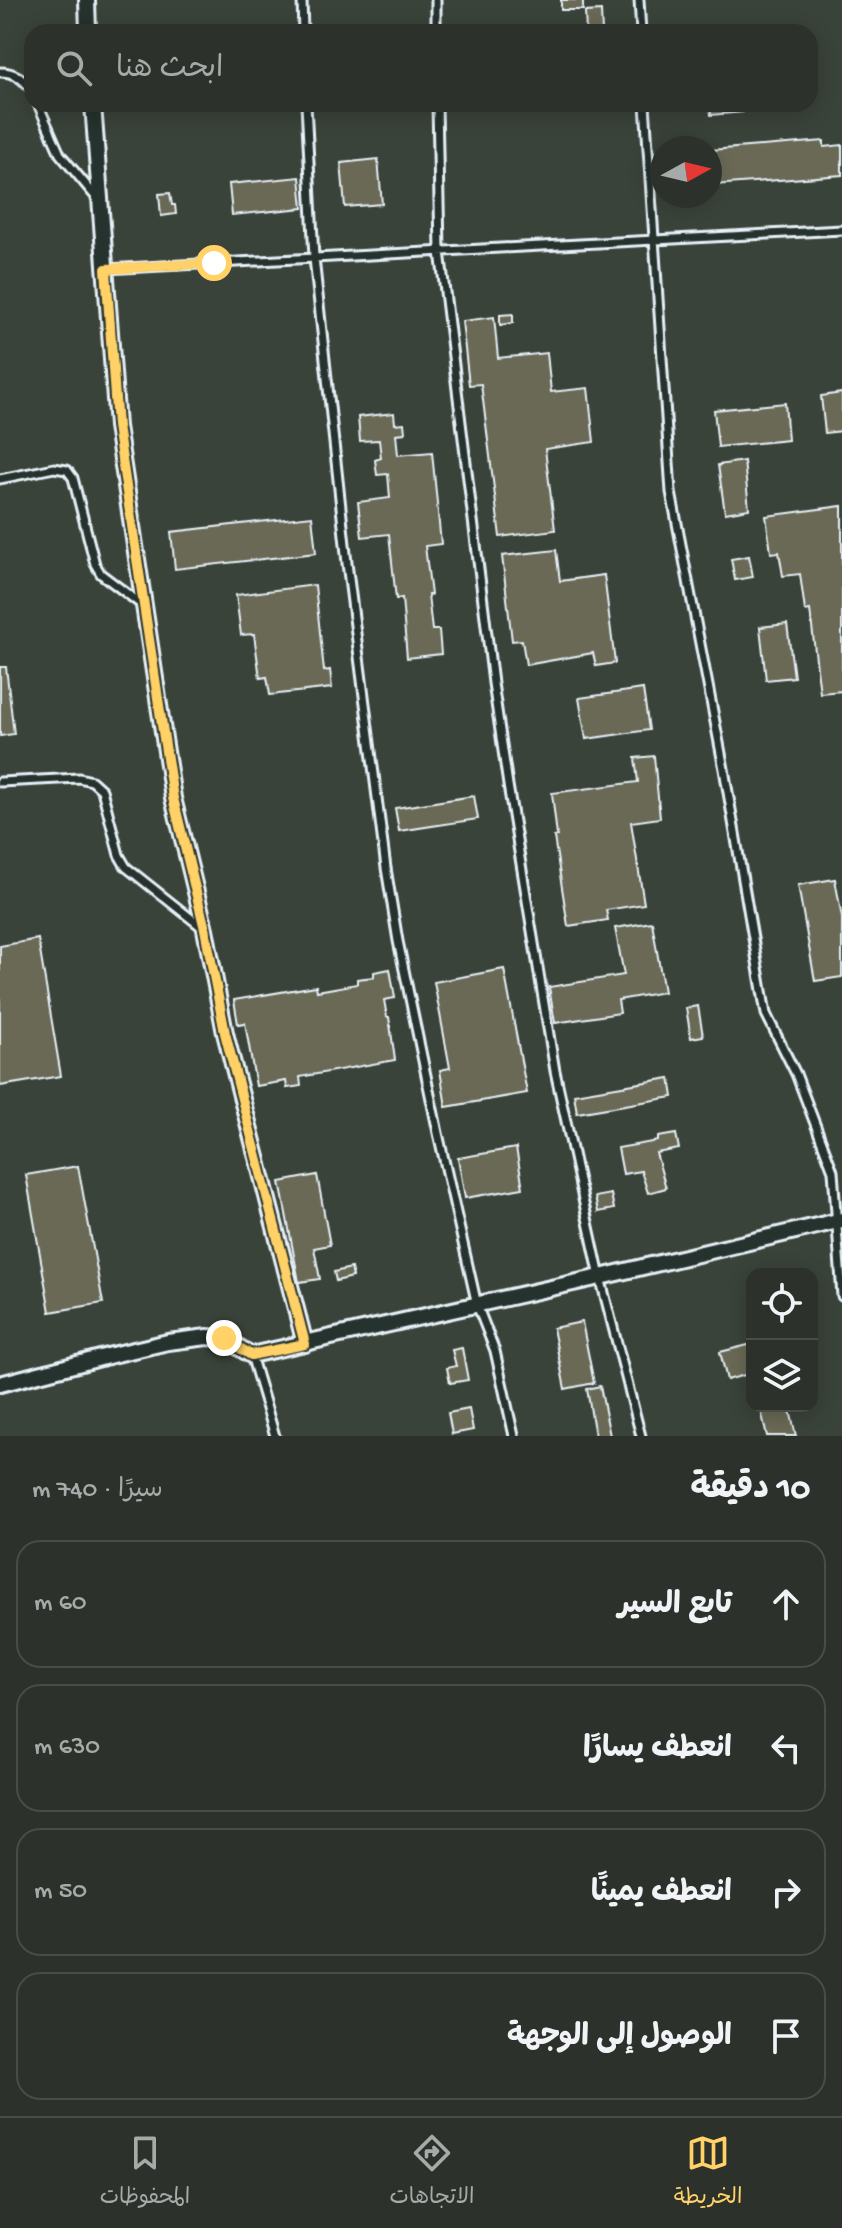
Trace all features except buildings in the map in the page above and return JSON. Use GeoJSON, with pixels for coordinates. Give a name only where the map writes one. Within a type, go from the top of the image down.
{"type":"FeatureCollection","features":[{"type":"Feature","properties":{"kind":"street"},"geometry":{"type":"LineString","coordinates":[[87,0],[88,24]]}},
{"type":"Feature","properties":{"kind":"street"},"geometry":{"type":"LineString","coordinates":[[94,112],[117,426],[173,798],[205,929],[225,1033],[305,1344]]}},
{"type":"Feature","properties":{"kind":"street"},"geometry":{"type":"LineString","coordinates":[[0,1384],[140,1348],[207,1337],[224,1338],[251,1355],[840,1221]]}},
{"type":"Feature","properties":{"kind":"lane"},"geometry":{"type":"LineString","coordinates":[[302,0],[303,24]]}},
{"type":"Feature","properties":{"kind":"lane"},"geometry":{"type":"LineString","coordinates":[[436,0],[436,24]]}},
{"type":"Feature","properties":{"kind":"lane"},"geometry":{"type":"LineString","coordinates":[[639,0],[640,24]]}},
{"type":"Feature","properties":{"kind":"lane"},"geometry":{"type":"LineString","coordinates":[[0,72],[24,79]]}},
{"type":"Feature","properties":{"kind":"lane"},"geometry":{"type":"LineString","coordinates":[[42,112],[60,154],[101,202]]}},
{"type":"Feature","properties":{"kind":"lane"},"geometry":{"type":"LineString","coordinates":[[306,112],[314,258],[347,563],[386,868],[398,941],[477,1305],[495,1351],[514,1436]]}},
{"type":"Feature","properties":{"kind":"lane"},"geometry":{"type":"LineString","coordinates":[[437,112],[440,251],[508,785],[555,1071],[600,1277],[641,1436]]}},
{"type":"Feature","properties":{"kind":"lane"},"geometry":{"type":"LineString","coordinates":[[645,112],[671,492],[724,769],[766,1014],[796,1074],[833,1171],[840,1221],[839,1280],[842,1296]]}},
{"type":"Feature","properties":{"kind":"lane"},"geometry":{"type":"LineString","coordinates":[[106,269],[842,230]]}},
{"type":"Feature","properties":{"kind":"lane"},"geometry":{"type":"LineString","coordinates":[[0,479],[54,468],[67,470],[73,478],[95,564],[101,574],[144,606]]}},
{"type":"Feature","properties":{"kind":"lane"},"geometry":{"type":"LineString","coordinates":[[0,782],[79,778],[92,781],[102,790],[119,855],[126,867],[205,929]]}},
{"type":"Feature","properties":{"kind":"lane"},"geometry":{"type":"LineString","coordinates":[[251,1355],[275,1436]]}},
{"type":"Feature","properties":{"kind":"route"},"geometry":{"type":"LineString","coordinates":[[214,263],[106,269],[117,426],[173,798],[205,929],[225,1033],[305,1344],[251,1355],[224,1338]]}}]}
